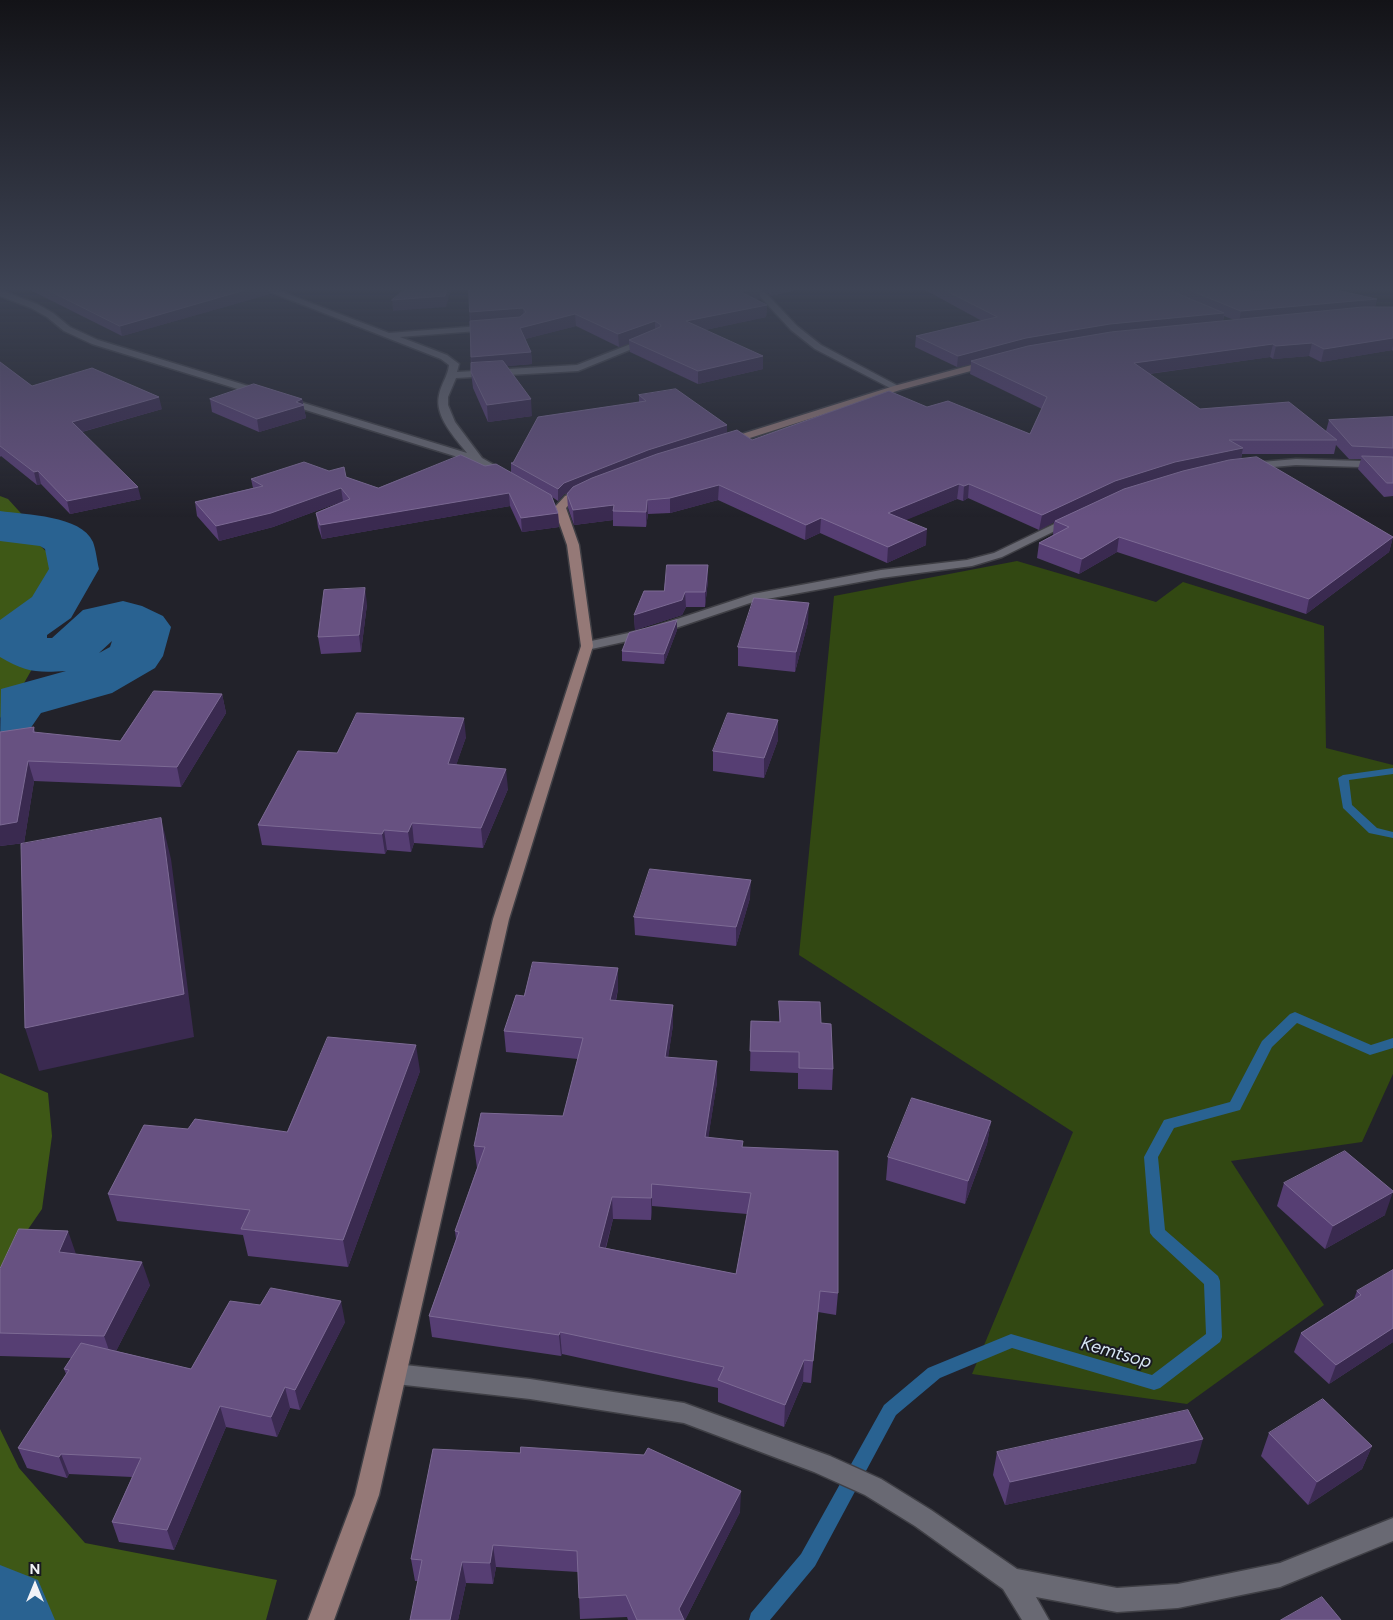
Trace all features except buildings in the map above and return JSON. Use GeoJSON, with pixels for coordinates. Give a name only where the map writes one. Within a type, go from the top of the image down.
{"type":"FeatureCollection","features":[{"type":"Feature","properties":{"kind":"street"},"geometry":{"type":"LineString","coordinates":[[174,366],[478,460],[516,482]]}},
{"type":"Feature","properties":{"kind":"street"},"geometry":{"type":"LineString","coordinates":[[454,366],[454,375],[443,396],[443,408],[448,421],[478,460]]}},
{"type":"Feature","properties":{"kind":"street"},"geometry":{"type":"LineString","coordinates":[[454,375],[578,368],[584,366]]}},
{"type":"Feature","properties":{"kind":"street"},"geometry":{"type":"LineString","coordinates":[[854,366],[897,388]]}},
{"type":"Feature","properties":{"kind":"street"},"geometry":{"type":"LineString","coordinates":[[715,445],[897,388],[980,366]]}},
{"type":"Feature","properties":{"kind":"street"},"geometry":{"type":"LineString","coordinates":[[1236,468],[1296,462],[1393,465]]}},
{"type":"Feature","properties":{"kind":"street"},"geometry":{"type":"LineString","coordinates":[[321,1620],[367,1495],[501,920],[587,646],[580,578],[573,545],[556,506],[597,486]]}},
{"type":"Feature","properties":{"kind":"street"},"geometry":{"type":"LineString","coordinates":[[587,646],[650,632],[753,598],[881,574],[968,563],[998,555],[1081,514]]}},
{"type":"Feature","properties":{"kind":"street"},"geometry":{"type":"LineString","coordinates":[[396,1374],[530,1389],[684,1413],[822,1464],[873,1487],[923,1518],[1012,1580],[1117,1600],[1178,1596],[1280,1575],[1393,1529]]}},
{"type":"Feature","properties":{"kind":"street"},"geometry":{"type":"LineString","coordinates":[[1012,1580],[1036,1620]]}},
{"type":"Feature","properties":{"kind":"green space"},"geometry":{"type":"Polygon","coordinates":[[[0,496],[8,499],[28,521],[31,537],[51,556],[54,579],[42,604],[7,632],[1,650],[36,662],[19,692],[0,718],[0,496]]]}},
{"type":"Feature","properties":{"kind":"green space"},"geometry":{"type":"Polygon","coordinates":[[[1017,561],[1156,602],[1183,582],[1324,626],[1326,748],[1393,765],[1393,1074],[1362,1142],[1231,1161],[1324,1305],[1187,1404],[972,1374],[1073,1132],[799,955],[834,596],[1017,561]]]}},
{"type":"Feature","properties":{"kind":"green space"},"geometry":{"type":"Polygon","coordinates":[[[0,1073],[48,1093],[52,1136],[42,1209],[0,1270],[0,1073]]]}},
{"type":"Feature","properties":{"kind":"green space"},"geometry":{"type":"Polygon","coordinates":[[[0,1429],[19,1468],[85,1543],[277,1580],[266,1620],[0,1620],[0,1429]]]}},
{"type":"Feature","properties":{"kind":"waterway"},"geometry":{"type":"LineString","coordinates":[[0,526],[53,533],[68,542],[74,569],[52,607],[21,629],[18,645],[38,656],[67,654],[102,621],[123,617],[144,627],[135,656],[92,681],[21,701],[0,729]]}},
{"type":"Feature","properties":{"kind":"waterway","name":"Kemtsop"},"geometry":{"type":"LineString","coordinates":[[1393,771],[1343,778],[1347,806],[1373,831],[1393,835]]}},
{"type":"Feature","properties":{"kind":"waterway","name":"Kemtsop"},"geometry":{"type":"LineString","coordinates":[[758,1620],[808,1560],[890,1410],[934,1373],[1011,1341],[1154,1383],[1214,1337],[1212,1281],[1158,1233],[1151,1157],[1169,1124],[1235,1106],[1267,1044],[1295,1017],[1370,1050],[1393,1043]]}}]}
